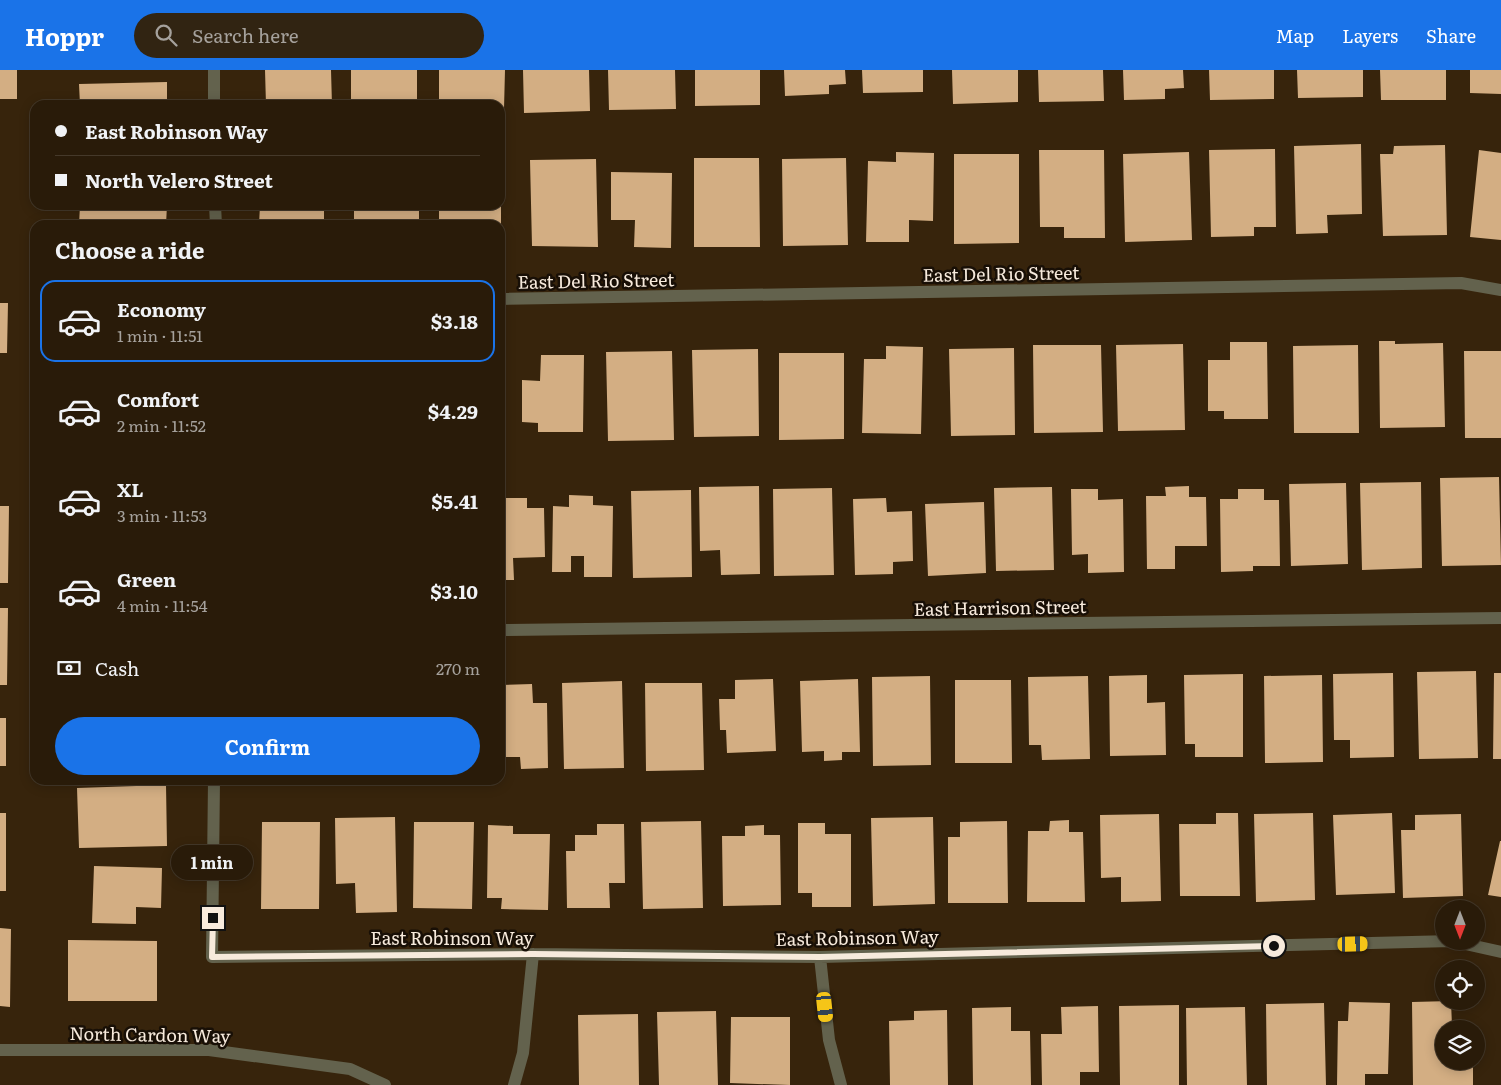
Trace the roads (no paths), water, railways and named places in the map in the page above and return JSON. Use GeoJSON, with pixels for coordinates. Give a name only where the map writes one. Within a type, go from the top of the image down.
{"type":"FeatureCollection","features":[{"type":"Feature","properties":{"kind":"street"},"geometry":{"type":"LineString","coordinates":[[214,70],[214,100]]}},
{"type":"Feature","properties":{"kind":"street","name":"East Del Rio Street"},"geometry":{"type":"LineString","coordinates":[[505,299],[1461,283],[1501,290]]}},
{"type":"Feature","properties":{"kind":"street","name":"East Harrison Street"},"geometry":{"type":"LineString","coordinates":[[505,630],[1501,618]]}},
{"type":"Feature","properties":{"kind":"street","name":"East Robinson Way"},"geometry":{"type":"LineString","coordinates":[[214,785],[212,957],[533,954],[820,957],[1452,942],[1501,952]]}},
{"type":"Feature","properties":{"kind":"street"},"geometry":{"type":"LineString","coordinates":[[514,1085],[523,1053],[533,954]]}},
{"type":"Feature","properties":{"kind":"street"},"geometry":{"type":"LineString","coordinates":[[820,957],[829,1040],[841,1085]]}},
{"type":"Feature","properties":{"kind":"street","name":"North Cardon Way"},"geometry":{"type":"LineString","coordinates":[[0,1050],[209,1050],[350,1069],[385,1085]]}}]}
